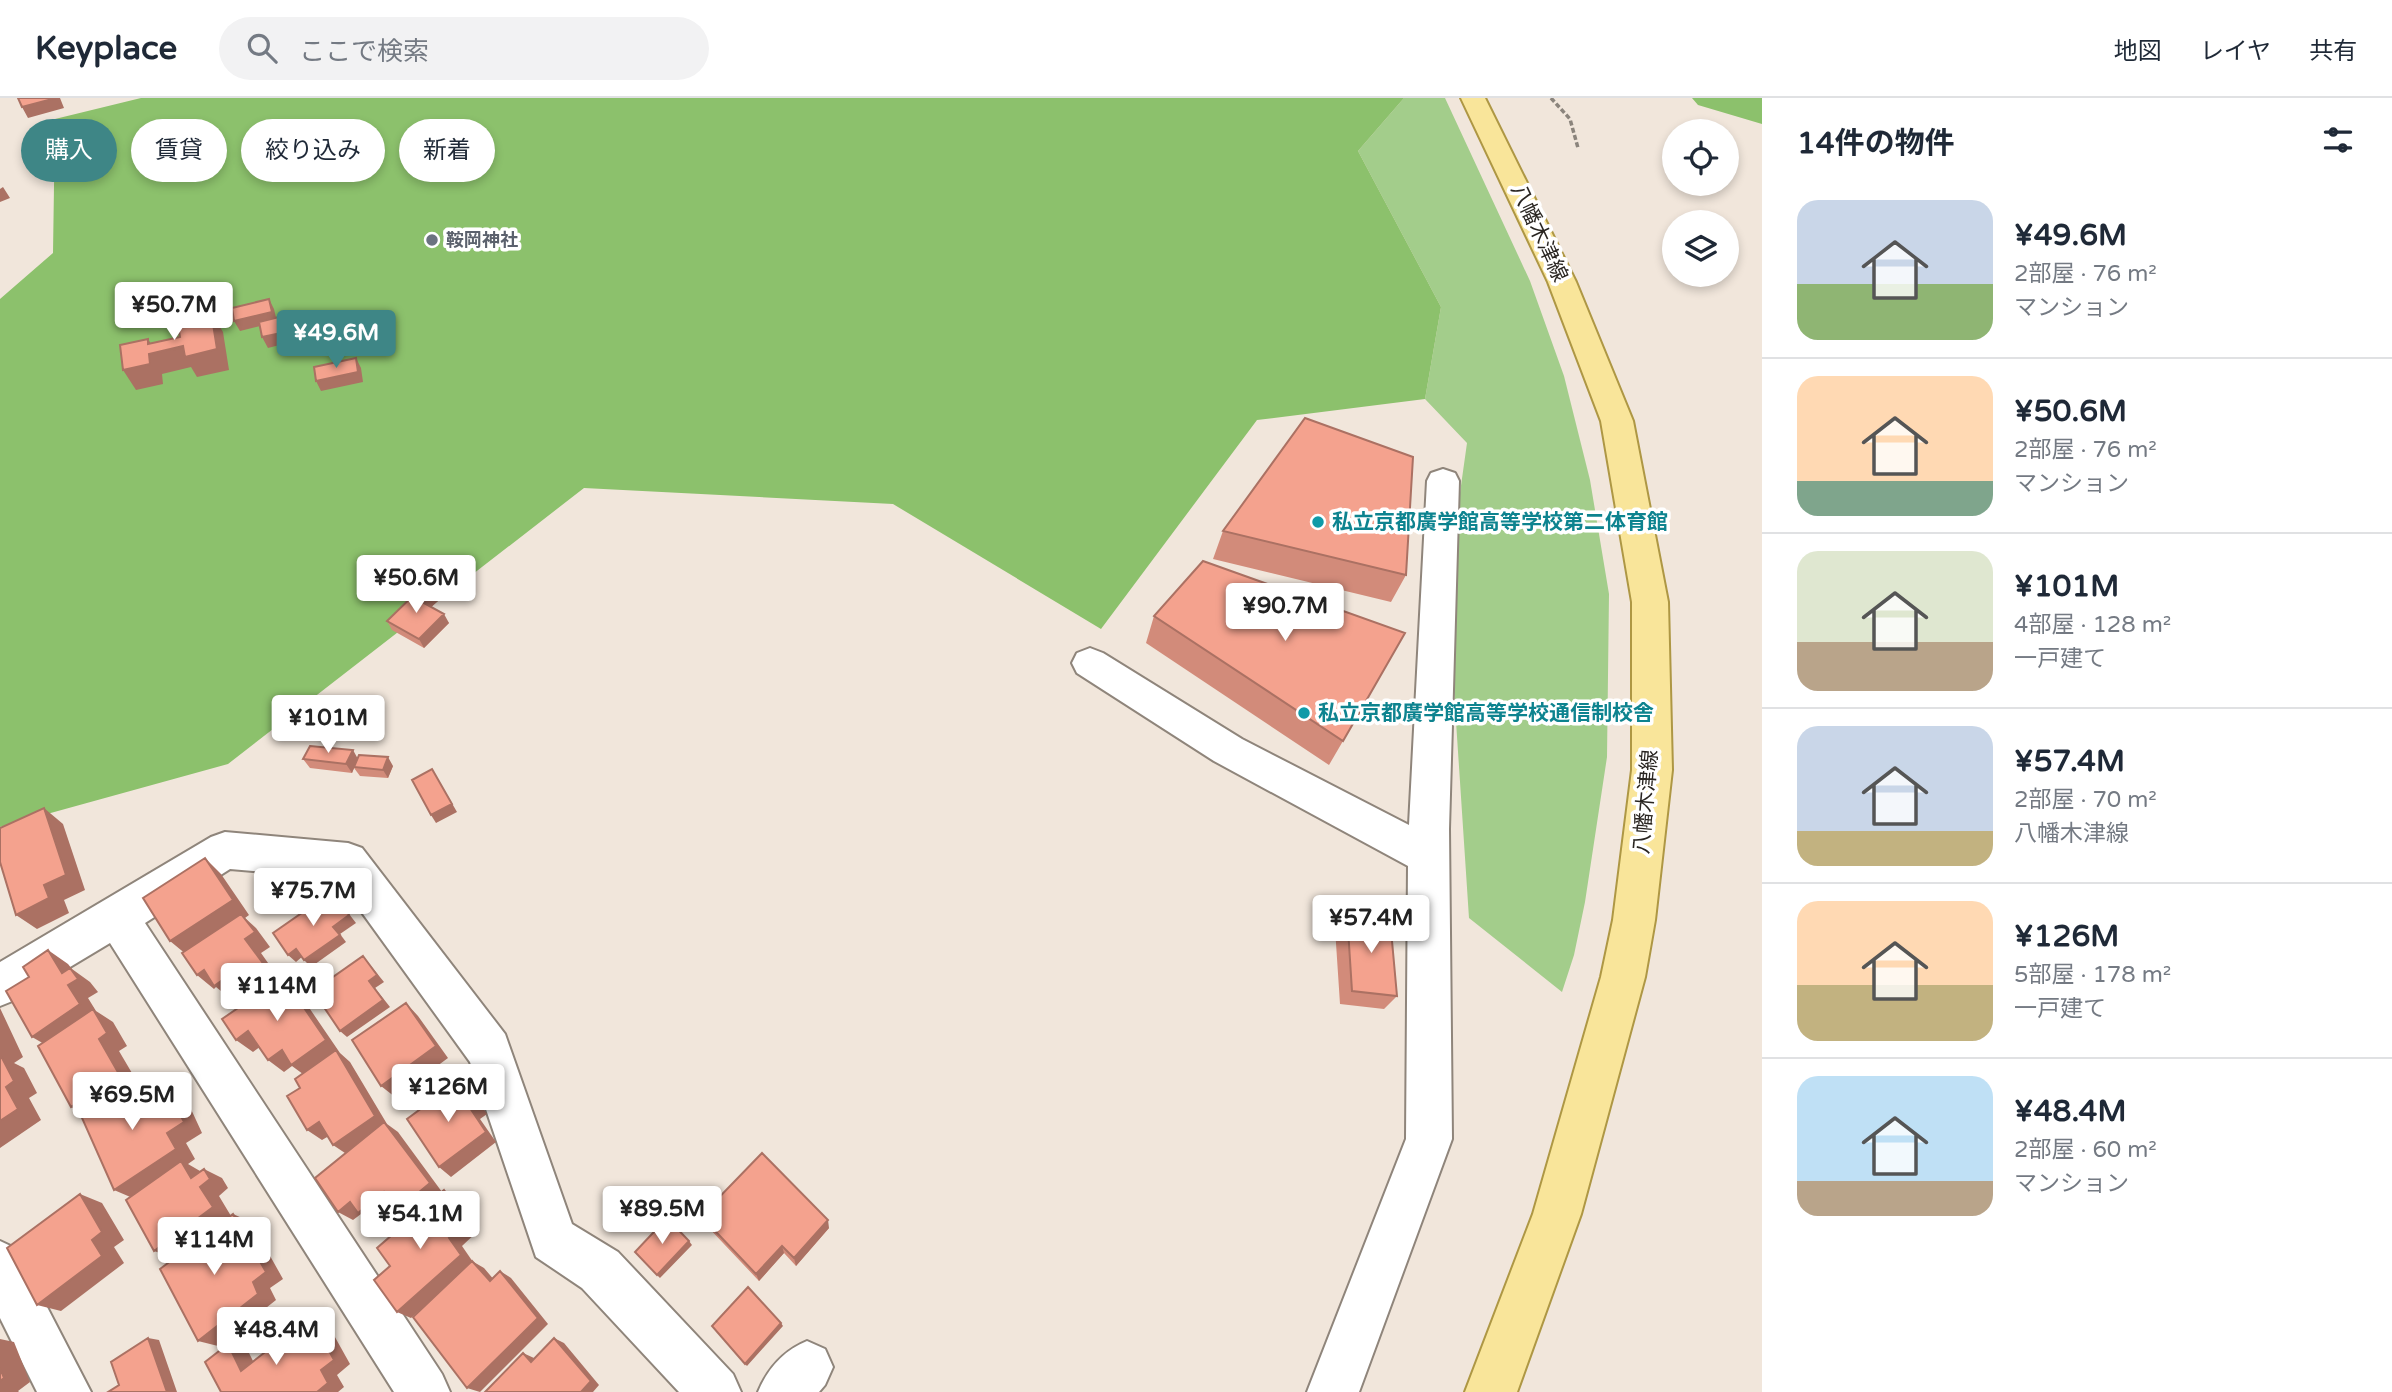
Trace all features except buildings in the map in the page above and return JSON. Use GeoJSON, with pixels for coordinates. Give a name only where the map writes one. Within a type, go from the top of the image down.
{"type":"FeatureCollection","features":[{"type":"Feature","properties":{"kind":"main road","name":"八幡木津線"},"geometry":{"type":"LineString","coordinates":[[1473,98],[1562,282],[1617,421],[1650,602],[1652,771],[1634,920],[1623,977],[1557,1214],[1491,1392]]}},
{"type":"Feature","properties":{"kind":"street"},"geometry":{"type":"LineString","coordinates":[[1333,1392],[1429,1139],[1429,856],[1443,481]]}},
{"type":"Feature","properties":{"kind":"street"},"geometry":{"type":"LineString","coordinates":[[1090,663],[1228,750],[1429,856]]}},
{"type":"Feature","properties":{"kind":"street"},"geometry":{"type":"LineString","coordinates":[[0,985],[225,850],[348,861],[489,1050],[553,1240],[600,1270],[715,1392]]}},
{"type":"Feature","properties":{"kind":"street"},"geometry":{"type":"LineString","coordinates":[[117,917],[416,1389]]}},
{"type":"Feature","properties":{"kind":"street"},"geometry":{"type":"LineString","coordinates":[[2,1273],[65,1392]]}},
{"type":"Feature","properties":{"kind":"path"},"geometry":{"type":"LineString","coordinates":[[1550,98],[1563,106],[1574,123],[1578,148]]}},
{"type":"Feature","properties":{"kind":"green space"},"geometry":{"type":"Polygon","coordinates":[[[141,98],[1404,98],[1358,151],[1441,307],[1425,399],[1257,420],[1101,629],[893,504],[584,488],[228,764],[0,827],[0,299],[53,253],[54,182],[117,182],[117,119],[55,119],[141,98]]]}},
{"type":"Feature","properties":{"kind":"green space"},"geometry":{"type":"Polygon","coordinates":[[[1404,98],[1445,98],[1530,281],[1564,376],[1590,480],[1609,594],[1607,757],[1585,902],[1574,955],[1562,992],[1469,918],[1447,585],[1467,443],[1425,399],[1441,307],[1358,151],[1404,98]]]}},
{"type":"Feature","properties":{"kind":"green space"},"geometry":{"type":"Polygon","coordinates":[[[1692,98],[1762,98],[1762,124],[1698,105],[1692,98]]]}},
{"type":"Feature","properties":{"kind":"place","name":"鞍岡神社"},"geometry":{"type":"Point","coordinates":[432,240]}},
{"type":"Feature","properties":{"kind":"place","name":"私立京都廣学館高等学校第二体育館"},"geometry":{"type":"Point","coordinates":[1318,522]}},
{"type":"Feature","properties":{"kind":"place","name":"私立京都廣学館高等学校通信制校舎"},"geometry":{"type":"Point","coordinates":[1304,713]}}]}
